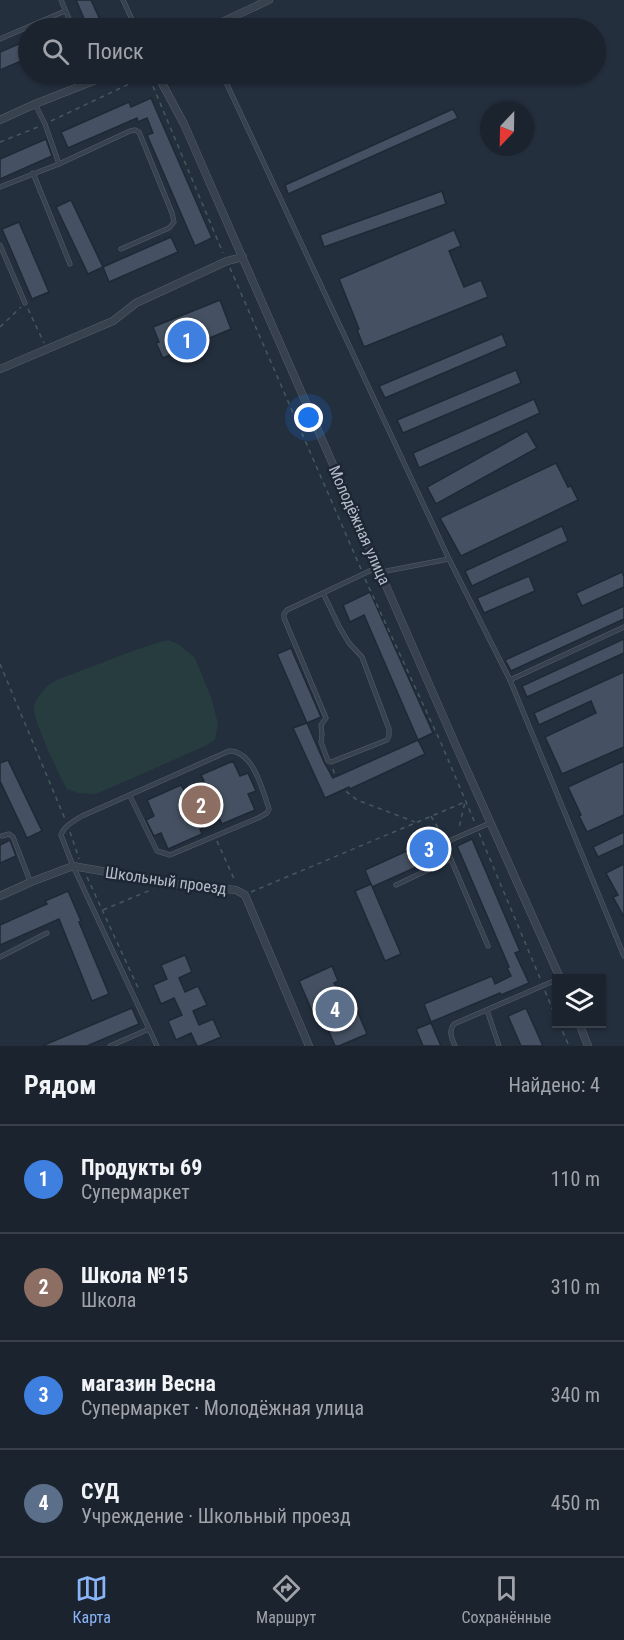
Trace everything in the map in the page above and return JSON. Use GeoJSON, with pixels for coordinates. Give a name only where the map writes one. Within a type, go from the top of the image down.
{"type":"FeatureCollection","features":[{"type":"Feature","properties":{"kind":"street"},"geometry":{"type":"LineString","coordinates":[[230,18],[269,0]]}},
{"type":"Feature","properties":{"kind":"street"},"geometry":{"type":"LineString","coordinates":[[0,120],[79,84]]}},
{"type":"Feature","properties":{"kind":"street","name":"Молодёжная улица"},"geometry":{"type":"LineString","coordinates":[[162,84],[184,124],[243,257],[556,974]]}},
{"type":"Feature","properties":{"kind":"street"},"geometry":{"type":"LineString","coordinates":[[0,369],[113,321],[136,303],[227,261],[243,257]]}},
{"type":"Feature","properties":{"kind":"street","name":"Школьный проезд"},"geometry":{"type":"LineString","coordinates":[[0,896],[73,866],[175,884],[236,890],[245,895],[309,1046]]}},
{"type":"Feature","properties":{"kind":"street"},"geometry":{"type":"LineString","coordinates":[[581,1028],[588,1046]]}},
{"type":"Feature","properties":{"kind":"lane"},"geometry":{"type":"LineString","coordinates":[[61,0],[68,18]]}},
{"type":"Feature","properties":{"kind":"lane"},"geometry":{"type":"LineString","coordinates":[[123,0],[131,18]]}},
{"type":"Feature","properties":{"kind":"lane"},"geometry":{"type":"LineString","coordinates":[[49,18],[65,11]]}},
{"type":"Feature","properties":{"kind":"lane"},"geometry":{"type":"LineString","coordinates":[[0,39],[18,31]]}},
{"type":"Feature","properties":{"kind":"lane"},"geometry":{"type":"LineString","coordinates":[[227,84],[449,559],[510,680],[624,956]]}},
{"type":"Feature","properties":{"kind":"lane"},"geometry":{"type":"LineString","coordinates":[[35,104],[45,124],[59,164]]}},
{"type":"Feature","properties":{"kind":"lane"},"geometry":{"type":"LineString","coordinates":[[0,187],[59,164],[129,131],[139,132],[174,222],[169,228],[121,249]]}},
{"type":"Feature","properties":{"kind":"lane"},"geometry":{"type":"LineString","coordinates":[[33,173],[70,264]]}},
{"type":"Feature","properties":{"kind":"lane"},"geometry":{"type":"LineString","coordinates":[[0,245],[25,303]]}},
{"type":"Feature","properties":{"kind":"lane"},"geometry":{"type":"LineString","coordinates":[[323,593],[349,643],[362,657],[389,729],[387,740],[331,762],[328,761],[321,742],[321,725],[326,718],[284,614],[287,610],[363,574],[449,559]]}},
{"type":"Feature","properties":{"kind":"lane"},"geometry":{"type":"LineString","coordinates":[[510,680],[624,627]]}},
{"type":"Feature","properties":{"kind":"lane"},"geometry":{"type":"LineString","coordinates":[[130,796],[157,850],[170,855],[258,818],[267,813],[269,809],[252,765],[242,754],[229,751],[82,816],[62,832],[61,835],[73,866],[158,1046]]}},
{"type":"Feature","properties":{"kind":"lane"},"geometry":{"type":"LineString","coordinates":[[488,946],[447,850],[447,844],[457,837],[490,823]]}},
{"type":"Feature","properties":{"kind":"lane"},"geometry":{"type":"LineString","coordinates":[[1,835],[9,834],[13,837],[31,882]]}},
{"type":"Feature","properties":{"kind":"lane"},"geometry":{"type":"LineString","coordinates":[[396,885],[451,859]]}},
{"type":"Feature","properties":{"kind":"lane"},"geometry":{"type":"LineString","coordinates":[[0,957],[47,933]]}},
{"type":"Feature","properties":{"kind":"lane"},"geometry":{"type":"LineString","coordinates":[[455,1046],[450,1034],[454,1024],[552,982]]}},
{"type":"Feature","properties":{"kind":"lane"},"geometry":{"type":"LineString","coordinates":[[486,1010],[499,1046]]}},
{"type":"Feature","properties":{"kind":"lane"},"geometry":{"type":"LineString","coordinates":[[110,1046],[121,1044],[149,1029]]}},
{"type":"Feature","properties":{"kind":"path"},"geometry":{"type":"LineString","coordinates":[[227,261],[363,574],[441,743],[552,1008]]}},
{"type":"Feature","properties":{"kind":"path"},"geometry":{"type":"LineString","coordinates":[[0,327],[25,303],[47,349]]}},
{"type":"Feature","properties":{"kind":"path"},"geometry":{"type":"LineString","coordinates":[[0,664],[68,825],[83,867],[138,989]]}},
{"type":"Feature","properties":{"kind":"path"},"geometry":{"type":"LineString","coordinates":[[331,762],[338,785],[347,793],[357,800],[416,823]]}},
{"type":"Feature","properties":{"kind":"path"},"geometry":{"type":"LineString","coordinates":[[245,895],[465,802]]}},
{"type":"Feature","properties":{"kind":"path"},"geometry":{"type":"LineString","coordinates":[[457,837],[465,802]]}},
{"type":"Feature","properties":{"kind":"path"},"geometry":{"type":"LineString","coordinates":[[431,816],[447,844]]}},
{"type":"Feature","properties":{"kind":"path"},"geometry":{"type":"LineString","coordinates":[[215,837],[237,885],[236,890]]}},
{"type":"Feature","properties":{"kind":"path"},"geometry":{"type":"LineString","coordinates":[[103,910],[158,888]]}},
{"type":"Feature","properties":{"kind":"path"},"geometry":{"type":"LineString","coordinates":[[561,1028],[569,1046]]}},
{"type":"Feature","properties":{"kind":"green space"},"geometry":{"type":"Polygon","coordinates":[[[168,640],[178,644],[195,658],[212,700],[218,724],[215,740],[96,794],[78,793],[67,789],[38,724],[34,707],[38,698],[50,684],[59,679],[168,640]]]}},
{"type":"Feature","properties":{"kind":"building"},"geometry":{"type":"Polygon","coordinates":[[[76,0],[91,0],[99,18],[84,18],[76,0]]]}},
{"type":"Feature","properties":{"kind":"building"},"geometry":{"type":"Polygon","coordinates":[[[18,44],[18,62],[0,70],[0,52],[18,44]]]}},
{"type":"Feature","properties":{"kind":"building"},"geometry":{"type":"Polygon","coordinates":[[[151,98],[212,238],[195,246],[147,135],[153,133],[147,118],[138,122],[137,118],[68,148],[61,132],[129,102],[131,107],[151,98]]]}},
{"type":"Feature","properties":{"kind":"building"},"geometry":{"type":"Polygon","coordinates":[[[453,109],[458,118],[288,194],[285,185],[453,109]]]}},
{"type":"Feature","properties":{"kind":"building"},"geometry":{"type":"Polygon","coordinates":[[[46,139],[52,156],[0,179],[0,159],[46,139]]]}},
{"type":"Feature","properties":{"kind":"building"},"geometry":{"type":"Polygon","coordinates":[[[442,191],[446,204],[324,247],[320,235],[442,191]]]}},
{"type":"Feature","properties":{"kind":"building"},"geometry":{"type":"Polygon","coordinates":[[[71,200],[103,267],[88,274],[56,207],[71,200]]]}},
{"type":"Feature","properties":{"kind":"building"},"geometry":{"type":"Polygon","coordinates":[[[19,222],[49,292],[32,299],[2,229],[19,222]]]}},
{"type":"Feature","properties":{"kind":"building"},"geometry":{"type":"Polygon","coordinates":[[[454,230],[461,246],[449,251],[464,287],[481,280],[488,297],[364,347],[339,279],[454,230]]]}},
{"type":"Feature","properties":{"kind":"building"},"geometry":{"type":"Polygon","coordinates":[[[171,237],[178,252],[109,282],[103,267],[171,237]]]}},
{"type":"Feature","properties":{"kind":"building"},"geometry":{"type":"Polygon","coordinates":[[[220,300],[231,329],[163,358],[156,343],[159,342],[153,327],[220,300]]]}},
{"type":"Feature","properties":{"kind":"building"},"geometry":{"type":"Polygon","coordinates":[[[502,334],[507,346],[385,398],[379,386],[502,334]]]}},
{"type":"Feature","properties":{"kind":"building"},"geometry":{"type":"Polygon","coordinates":[[[516,370],[521,383],[403,433],[397,420],[516,370]]]}},
{"type":"Feature","properties":{"kind":"building"},"geometry":{"type":"Polygon","coordinates":[[[534,399],[540,413],[419,468],[413,453],[534,399]]]}},
{"type":"Feature","properties":{"kind":"building"},"geometry":{"type":"Polygon","coordinates":[[[527,431],[537,448],[436,504],[427,487],[527,431]]]}},
{"type":"Feature","properties":{"kind":"building"},"geometry":{"type":"Polygon","coordinates":[[[556,463],[568,487],[571,486],[578,500],[461,556],[440,518],[556,463]]]}},
{"type":"Feature","properties":{"kind":"building"},"geometry":{"type":"Polygon","coordinates":[[[562,526],[568,541],[472,586],[465,571],[562,526]]]}},
{"type":"Feature","properties":{"kind":"building"},"geometry":{"type":"Polygon","coordinates":[[[622,572],[624,587],[582,606],[576,593],[622,572]]]}},
{"type":"Feature","properties":{"kind":"building"},"geometry":{"type":"Polygon","coordinates":[[[529,576],[535,591],[484,613],[477,598],[529,576]]]}},
{"type":"Feature","properties":{"kind":"building"},"geometry":{"type":"Polygon","coordinates":[[[370,592],[433,733],[418,740],[364,615],[350,622],[343,605],[370,592]]]}},
{"type":"Feature","properties":{"kind":"building"},"geometry":{"type":"Polygon","coordinates":[[[624,606],[624,619],[511,671],[505,660],[624,606]]]}},
{"type":"Feature","properties":{"kind":"building"},"geometry":{"type":"Polygon","coordinates":[[[624,639],[624,653],[527,697],[522,686],[624,639]]]}},
{"type":"Feature","properties":{"kind":"building"},"geometry":{"type":"Polygon","coordinates":[[[291,648],[321,717],[307,723],[277,654],[291,648]]]}},
{"type":"Feature","properties":{"kind":"building"},"geometry":{"type":"Polygon","coordinates":[[[624,672],[624,747],[562,774],[545,737],[596,713],[591,701],[539,725],[534,713],[624,672]]]}},
{"type":"Feature","properties":{"kind":"building"},"geometry":{"type":"Polygon","coordinates":[[[307,723],[333,778],[418,740],[425,754],[350,789],[349,787],[325,798],[293,728],[307,723]]]}},
{"type":"Feature","properties":{"kind":"building"},"geometry":{"type":"Polygon","coordinates":[[[8,760],[42,831],[27,838],[0,781],[0,763],[8,760]]]}},
{"type":"Feature","properties":{"kind":"building"},"geometry":{"type":"Polygon","coordinates":[[[233,761],[240,776],[248,773],[256,791],[248,794],[255,810],[222,824],[220,820],[200,829],[202,834],[168,849],[161,833],[154,836],[146,820],[154,816],[147,800],[181,785],[184,790],[204,781],[201,775],[233,761]]]}},
{"type":"Feature","properties":{"kind":"building"},"geometry":{"type":"Polygon","coordinates":[[[624,761],[624,815],[587,832],[568,787],[624,761]]]}},
{"type":"Feature","properties":{"kind":"building"},"geometry":{"type":"Polygon","coordinates":[[[624,832],[624,845],[598,857],[593,847],[624,832]]]}},
{"type":"Feature","properties":{"kind":"building"},"geometry":{"type":"Polygon","coordinates":[[[433,839],[441,856],[372,887],[365,870],[433,839]]]}},
{"type":"Feature","properties":{"kind":"building"},"geometry":{"type":"Polygon","coordinates":[[[472,839],[520,951],[515,953],[529,983],[431,1022],[424,1004],[492,976],[495,984],[511,976],[457,846],[472,839]]]}},
{"type":"Feature","properties":{"kind":"building"},"geometry":{"type":"Polygon","coordinates":[[[10,840],[16,856],[0,863],[0,845],[10,840]]]}},
{"type":"Feature","properties":{"kind":"building"},"geometry":{"type":"Polygon","coordinates":[[[624,864],[624,917],[613,897],[618,895],[606,873],[624,864]]]}},
{"type":"Feature","properties":{"kind":"building"},"geometry":{"type":"Polygon","coordinates":[[[371,884],[401,954],[385,961],[355,891],[371,884]]]}},
{"type":"Feature","properties":{"kind":"building"},"geometry":{"type":"Polygon","coordinates":[[[68,891],[109,994],[92,1001],[59,919],[0,945],[0,925],[47,904],[45,901],[68,891]]]}},
{"type":"Feature","properties":{"kind":"building"},"geometry":{"type":"Polygon","coordinates":[[[185,955],[192,972],[179,978],[185,992],[198,986],[207,1005],[193,1011],[199,1025],[213,1019],[221,1037],[200,1046],[197,1046],[191,1033],[176,1040],[168,1021],[182,1015],[174,998],[161,1004],[153,985],[167,979],[161,965],[185,955]]]}},
{"type":"Feature","properties":{"kind":"building"},"geometry":{"type":"Polygon","coordinates":[[[332,966],[338,981],[334,983],[344,1007],[354,1003],[367,1034],[339,1046],[335,1046],[329,1032],[332,1031],[322,1007],[312,1011],[299,981],[332,966]]]}},
{"type":"Feature","properties":{"kind":"building"},"geometry":{"type":"Polygon","coordinates":[[[132,1008],[139,1024],[87,1046],[42,1046],[132,1008]]]}},
{"type":"Feature","properties":{"kind":"building"},"geometry":{"type":"Polygon","coordinates":[[[526,1008],[543,1046],[521,1046],[508,1016],[526,1008]]]}},
{"type":"Feature","properties":{"kind":"building"},"geometry":{"type":"Polygon","coordinates":[[[431,1023],[441,1046],[423,1046],[416,1029],[431,1023]]]}},
{"type":"Feature","properties":{"kind":"place","name":"Продукты 69"},"geometry":{"type":"Point","coordinates":[187,340]}},
{"type":"Feature","properties":{"kind":"place","name":"Школа №15"},"geometry":{"type":"Point","coordinates":[201,805]}},
{"type":"Feature","properties":{"kind":"place","name":"магазин Весна"},"geometry":{"type":"Point","coordinates":[429,849]}},
{"type":"Feature","properties":{"kind":"place","name":"СУД"},"geometry":{"type":"Point","coordinates":[335,1009]}}]}
